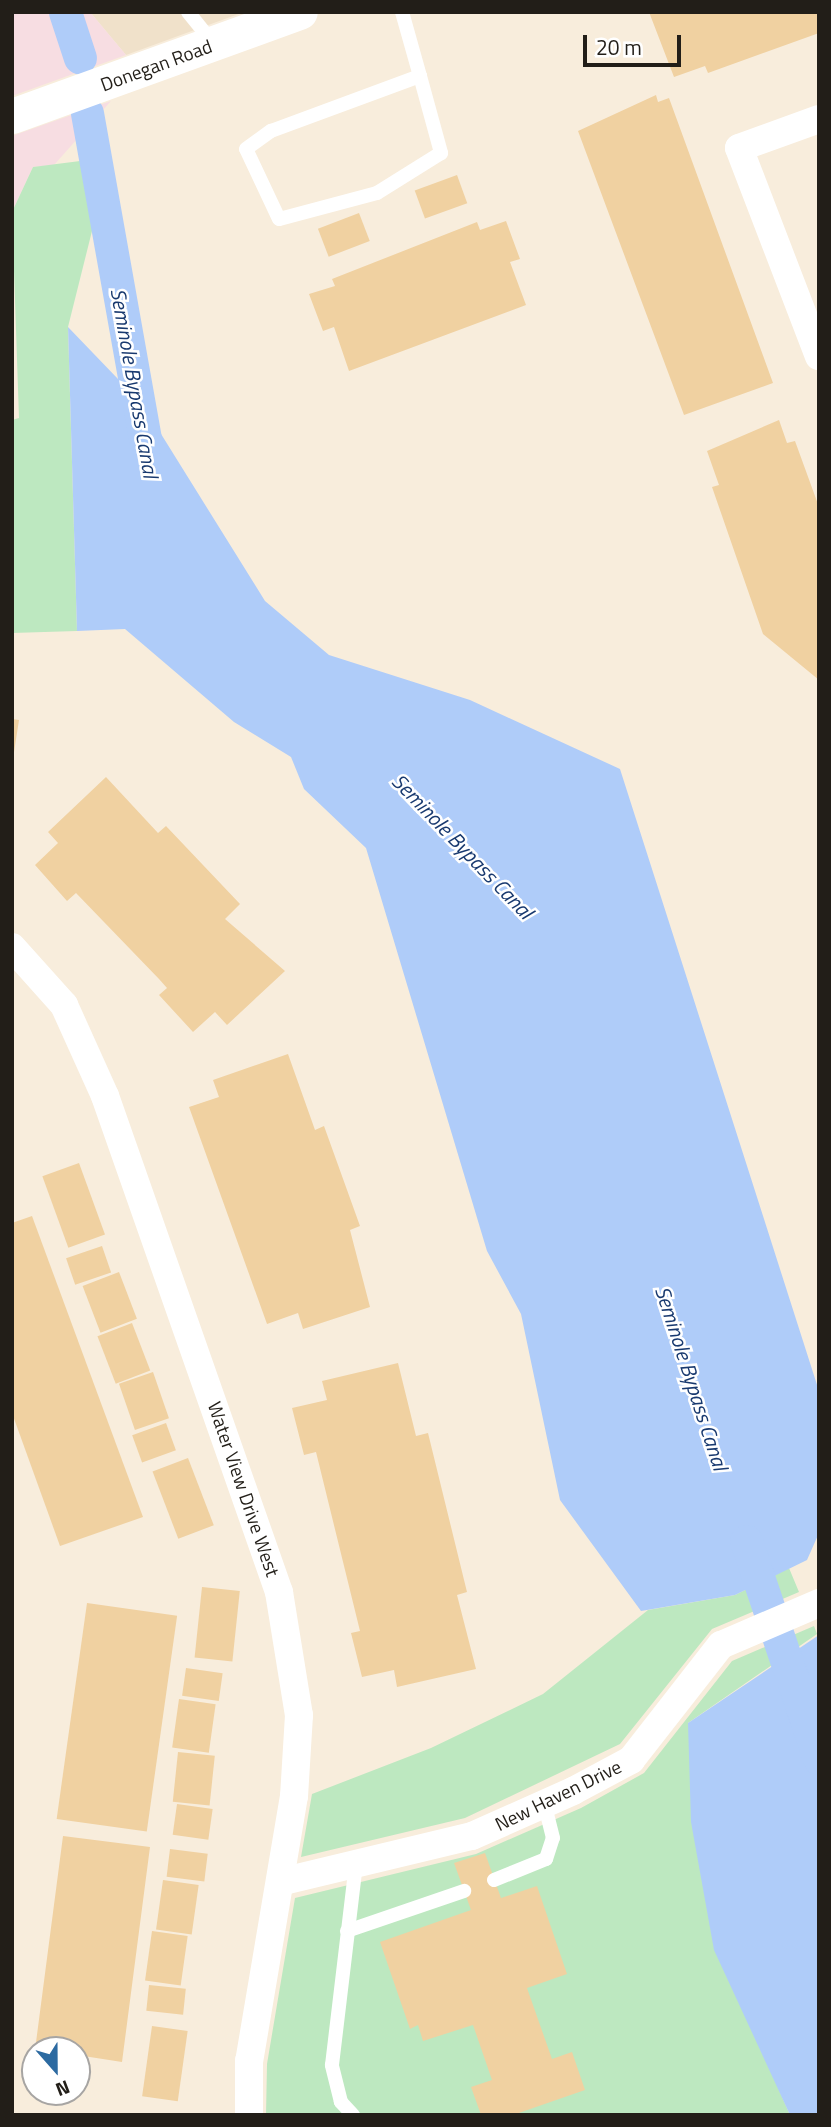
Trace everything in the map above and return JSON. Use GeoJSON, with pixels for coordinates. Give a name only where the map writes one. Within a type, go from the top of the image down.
{"type":"FeatureCollection","features":[{"type":"Feature","properties":{"kind":"street","name":"Donegan Road"},"geometry":{"type":"LineString","coordinates":[[12,116],[300,12]]}},
{"type":"Feature","properties":{"kind":"street"},"geometry":{"type":"LineString","coordinates":[[819,119],[739,148],[819,356]]}},
{"type":"Feature","properties":{"kind":"street","name":"Water View Drive West"},"geometry":{"type":"LineString","coordinates":[[12,947],[64,1005],[105,1096],[279,1592],[299,1715],[280,1882],[249,2061],[249,2115]]}},
{"type":"Feature","properties":{"kind":"street","name":"New Haven Drive"},"geometry":{"type":"LineString","coordinates":[[280,1882],[471,1836],[631,1760],[721,1645],[819,1603]]}},
{"type":"Feature","properties":{"kind":"lane"},"geometry":{"type":"LineString","coordinates":[[188,12],[214,44]]}},
{"type":"Feature","properties":{"kind":"lane"},"geometry":{"type":"LineString","coordinates":[[402,12],[442,153],[377,193],[279,219],[246,149],[271,131],[420,76]]}},
{"type":"Feature","properties":{"kind":"lane"},"geometry":{"type":"LineString","coordinates":[[494,1880],[546,1859],[553,1838],[544,1803]]}},
{"type":"Feature","properties":{"kind":"lane"},"geometry":{"type":"LineString","coordinates":[[353,2115],[341,2102],[332,2065],[356,1864]]}},
{"type":"Feature","properties":{"kind":"lane"},"geometry":{"type":"LineString","coordinates":[[347,1931],[464,1891]]}},
{"type":"Feature","properties":{"kind":"shaded area"},"geometry":{"type":"Polygon","coordinates":[[[12,12],[90,12],[126,55],[12,96],[12,12]]]}},
{"type":"Feature","properties":{"kind":"shaded area"},"geometry":{"type":"Polygon","coordinates":[[[90,12],[244,12],[126,55],[90,12]]]}},
{"type":"Feature","properties":{"kind":"shaded area"},"geometry":{"type":"Polygon","coordinates":[[[111,101],[54,165],[33,167],[12,212],[12,136],[111,101]]]}},
{"type":"Feature","properties":{"kind":"green space"},"geometry":{"type":"Polygon","coordinates":[[[88,160],[96,215],[68,327],[77,631],[12,633],[12,420],[19,418],[12,212],[33,167],[88,160]]]}},
{"type":"Feature","properties":{"kind":"green space"},"geometry":{"type":"Polygon","coordinates":[[[789,1568],[799,1592],[712,1629],[620,1744],[465,1818],[301,1857],[312,1794],[431,1748],[543,1694],[648,1610],[735,1595],[789,1568]]]}},
{"type":"Feature","properties":{"kind":"green space"},"geometry":{"type":"Polygon","coordinates":[[[814,1626],[817,1634],[688,1723],[752,2028],[790,2115],[266,2115],[267,2064],[295,1898],[476,1854],[581,1808],[644,1773],[732,1661],[814,1626]]]}},
{"type":"Feature","properties":{"kind":"water"},"geometry":{"type":"Polygon","coordinates":[[[68,327],[143,405],[265,601],[329,655],[470,700],[620,769],[819,1391],[819,1533],[807,1560],[735,1595],[641,1611],[560,1500],[521,1314],[487,1251],[366,848],[304,789],[291,757],[234,722],[125,629],[77,631],[68,327]]]}},
{"type":"Feature","properties":{"kind":"water"},"geometry":{"type":"Polygon","coordinates":[[[819,1635],[819,2115],[790,2115],[714,1950],[691,1822],[688,1723],[819,1635]]]}},
{"type":"Feature","properties":{"kind":"building"},"geometry":{"type":"Polygon","coordinates":[[[649,12],[819,12],[819,33],[708,73],[705,66],[674,77],[649,12]]]}},
{"type":"Feature","properties":{"kind":"building"},"geometry":{"type":"Polygon","coordinates":[[[656,95],[658,102],[669,98],[773,383],[684,415],[578,131],[656,95]]]}},
{"type":"Feature","properties":{"kind":"building"},"geometry":{"type":"Polygon","coordinates":[[[457,175],[467,203],[425,219],[415,190],[457,175]]]}},
{"type":"Feature","properties":{"kind":"building"},"geometry":{"type":"Polygon","coordinates":[[[359,213],[370,241],[329,257],[318,229],[359,213]]]}},
{"type":"Feature","properties":{"kind":"building"},"geometry":{"type":"Polygon","coordinates":[[[506,221],[520,259],[510,262],[526,305],[349,371],[334,327],[323,331],[309,294],[335,286],[332,279],[477,222],[480,230],[506,221]]]}},
{"type":"Feature","properties":{"kind":"building"},"geometry":{"type":"Polygon","coordinates":[[[779,420],[787,443],[795,441],[819,507],[819,680],[763,634],[712,487],[719,485],[707,451],[779,420]]]}},
{"type":"Feature","properties":{"kind":"building"},"geometry":{"type":"Polygon","coordinates":[[[12,719],[19,720],[14,752],[12,752],[12,719]]]}},
{"type":"Feature","properties":{"kind":"building"},"geometry":{"type":"Polygon","coordinates":[[[106,777],[158,833],[166,826],[240,904],[225,919],[285,971],[227,1025],[215,1012],[193,1032],[159,995],[167,988],[159,979],[76,893],[67,901],[35,865],[58,843],[48,832],[106,777]]]}},
{"type":"Feature","properties":{"kind":"building"},"geometry":{"type":"Polygon","coordinates":[[[288,1054],[315,1130],[324,1126],[360,1226],[350,1230],[370,1307],[303,1329],[298,1313],[267,1324],[189,1107],[219,1097],[213,1080],[288,1054]]]}},
{"type":"Feature","properties":{"kind":"building"},"geometry":{"type":"Polygon","coordinates":[[[79,1163],[105,1234],[68,1248],[42,1176],[79,1163]]]}},
{"type":"Feature","properties":{"kind":"building"},"geometry":{"type":"Polygon","coordinates":[[[32,1216],[143,1517],[60,1546],[12,1413],[12,1223],[32,1216]]]}},
{"type":"Feature","properties":{"kind":"building"},"geometry":{"type":"Polygon","coordinates":[[[102,1246],[111,1272],[75,1285],[66,1258],[102,1246]]]}},
{"type":"Feature","properties":{"kind":"building"},"geometry":{"type":"Polygon","coordinates":[[[119,1272],[137,1319],[101,1333],[83,1286],[119,1272]]]}},
{"type":"Feature","properties":{"kind":"building"},"geometry":{"type":"Polygon","coordinates":[[[132,1323],[150,1371],[116,1384],[97,1336],[132,1323]]]}},
{"type":"Feature","properties":{"kind":"building"},"geometry":{"type":"Polygon","coordinates":[[[398,1363],[416,1436],[428,1433],[467,1592],[457,1595],[476,1669],[397,1687],[394,1670],[362,1677],[351,1633],[360,1631],[316,1452],[304,1455],[292,1408],[327,1400],[322,1381],[398,1363]]]}},
{"type":"Feature","properties":{"kind":"building"},"geometry":{"type":"Polygon","coordinates":[[[153,1372],[169,1418],[135,1430],[119,1384],[153,1372]]]}},
{"type":"Feature","properties":{"kind":"building"},"geometry":{"type":"Polygon","coordinates":[[[166,1423],[176,1450],[142,1463],[132,1435],[166,1423]]]}},
{"type":"Feature","properties":{"kind":"building"},"geometry":{"type":"Polygon","coordinates":[[[188,1458],[214,1525],[178,1539],[153,1472],[188,1458]]]}},
{"type":"Feature","properties":{"kind":"building"},"geometry":{"type":"Polygon","coordinates":[[[202,1587],[240,1591],[232,1662],[195,1658],[202,1587]]]}},
{"type":"Feature","properties":{"kind":"building"},"geometry":{"type":"Polygon","coordinates":[[[87,1603],[177,1616],[147,1832],[57,1819],[87,1603]]]}},
{"type":"Feature","properties":{"kind":"building"},"geometry":{"type":"Polygon","coordinates":[[[186,1668],[223,1673],[219,1701],[182,1696],[186,1668]]]}},
{"type":"Feature","properties":{"kind":"building"},"geometry":{"type":"Polygon","coordinates":[[[179,1699],[216,1704],[209,1753],[172,1748],[179,1699]]]}},
{"type":"Feature","properties":{"kind":"building"},"geometry":{"type":"Polygon","coordinates":[[[178,1752],[215,1756],[210,1806],[173,1802],[178,1752]]]}},
{"type":"Feature","properties":{"kind":"building"},"geometry":{"type":"Polygon","coordinates":[[[177,1804],[213,1809],[208,1840],[173,1835],[177,1804]]]}},
{"type":"Feature","properties":{"kind":"building"},"geometry":{"type":"Polygon","coordinates":[[[63,1836],[150,1847],[122,2062],[91,2057],[91,2036],[37,2036],[63,1836]]]}},
{"type":"Feature","properties":{"kind":"building"},"geometry":{"type":"Polygon","coordinates":[[[170,1849],[208,1854],[204,1881],[167,1877],[170,1849]]]}},
{"type":"Feature","properties":{"kind":"building"},"geometry":{"type":"Polygon","coordinates":[[[485,1853],[501,1898],[537,1886],[567,1974],[527,1988],[552,2059],[572,2052],[585,2090],[513,2115],[481,2115],[471,2087],[492,2080],[473,2025],[423,2041],[418,2025],[410,2029],[380,1942],[471,1910],[454,1863],[485,1853]]]}},
{"type":"Feature","properties":{"kind":"building"},"geometry":{"type":"Polygon","coordinates":[[[163,1880],[199,1885],[192,1935],[156,1930],[163,1880]]]}},
{"type":"Feature","properties":{"kind":"building"},"geometry":{"type":"Polygon","coordinates":[[[152,1931],[188,1936],[181,1986],[145,1981],[152,1931]]]}},
{"type":"Feature","properties":{"kind":"building"},"geometry":{"type":"Polygon","coordinates":[[[149,1985],[186,1989],[183,2015],[146,2011],[149,1985]]]}},
{"type":"Feature","properties":{"kind":"building"},"geometry":{"type":"Polygon","coordinates":[[[152,2026],[188,2031],[178,2101],[142,2096],[152,2026]]]}},
{"type":"Feature","properties":{"kind":"waterway","name":"Seminole Bypass Canal"},"geometry":{"type":"LineString","coordinates":[[65,12],[80,58]]}},
{"type":"Feature","properties":{"kind":"waterway","name":"Seminole Bypass Canal"},"geometry":{"type":"LineString","coordinates":[[87,113],[146,444]]}},
{"type":"Feature","properties":{"kind":"waterway","name":"Seminole Bypass Canal"},"geometry":{"type":"LineString","coordinates":[[746,1541],[819,1758]]}}]}
